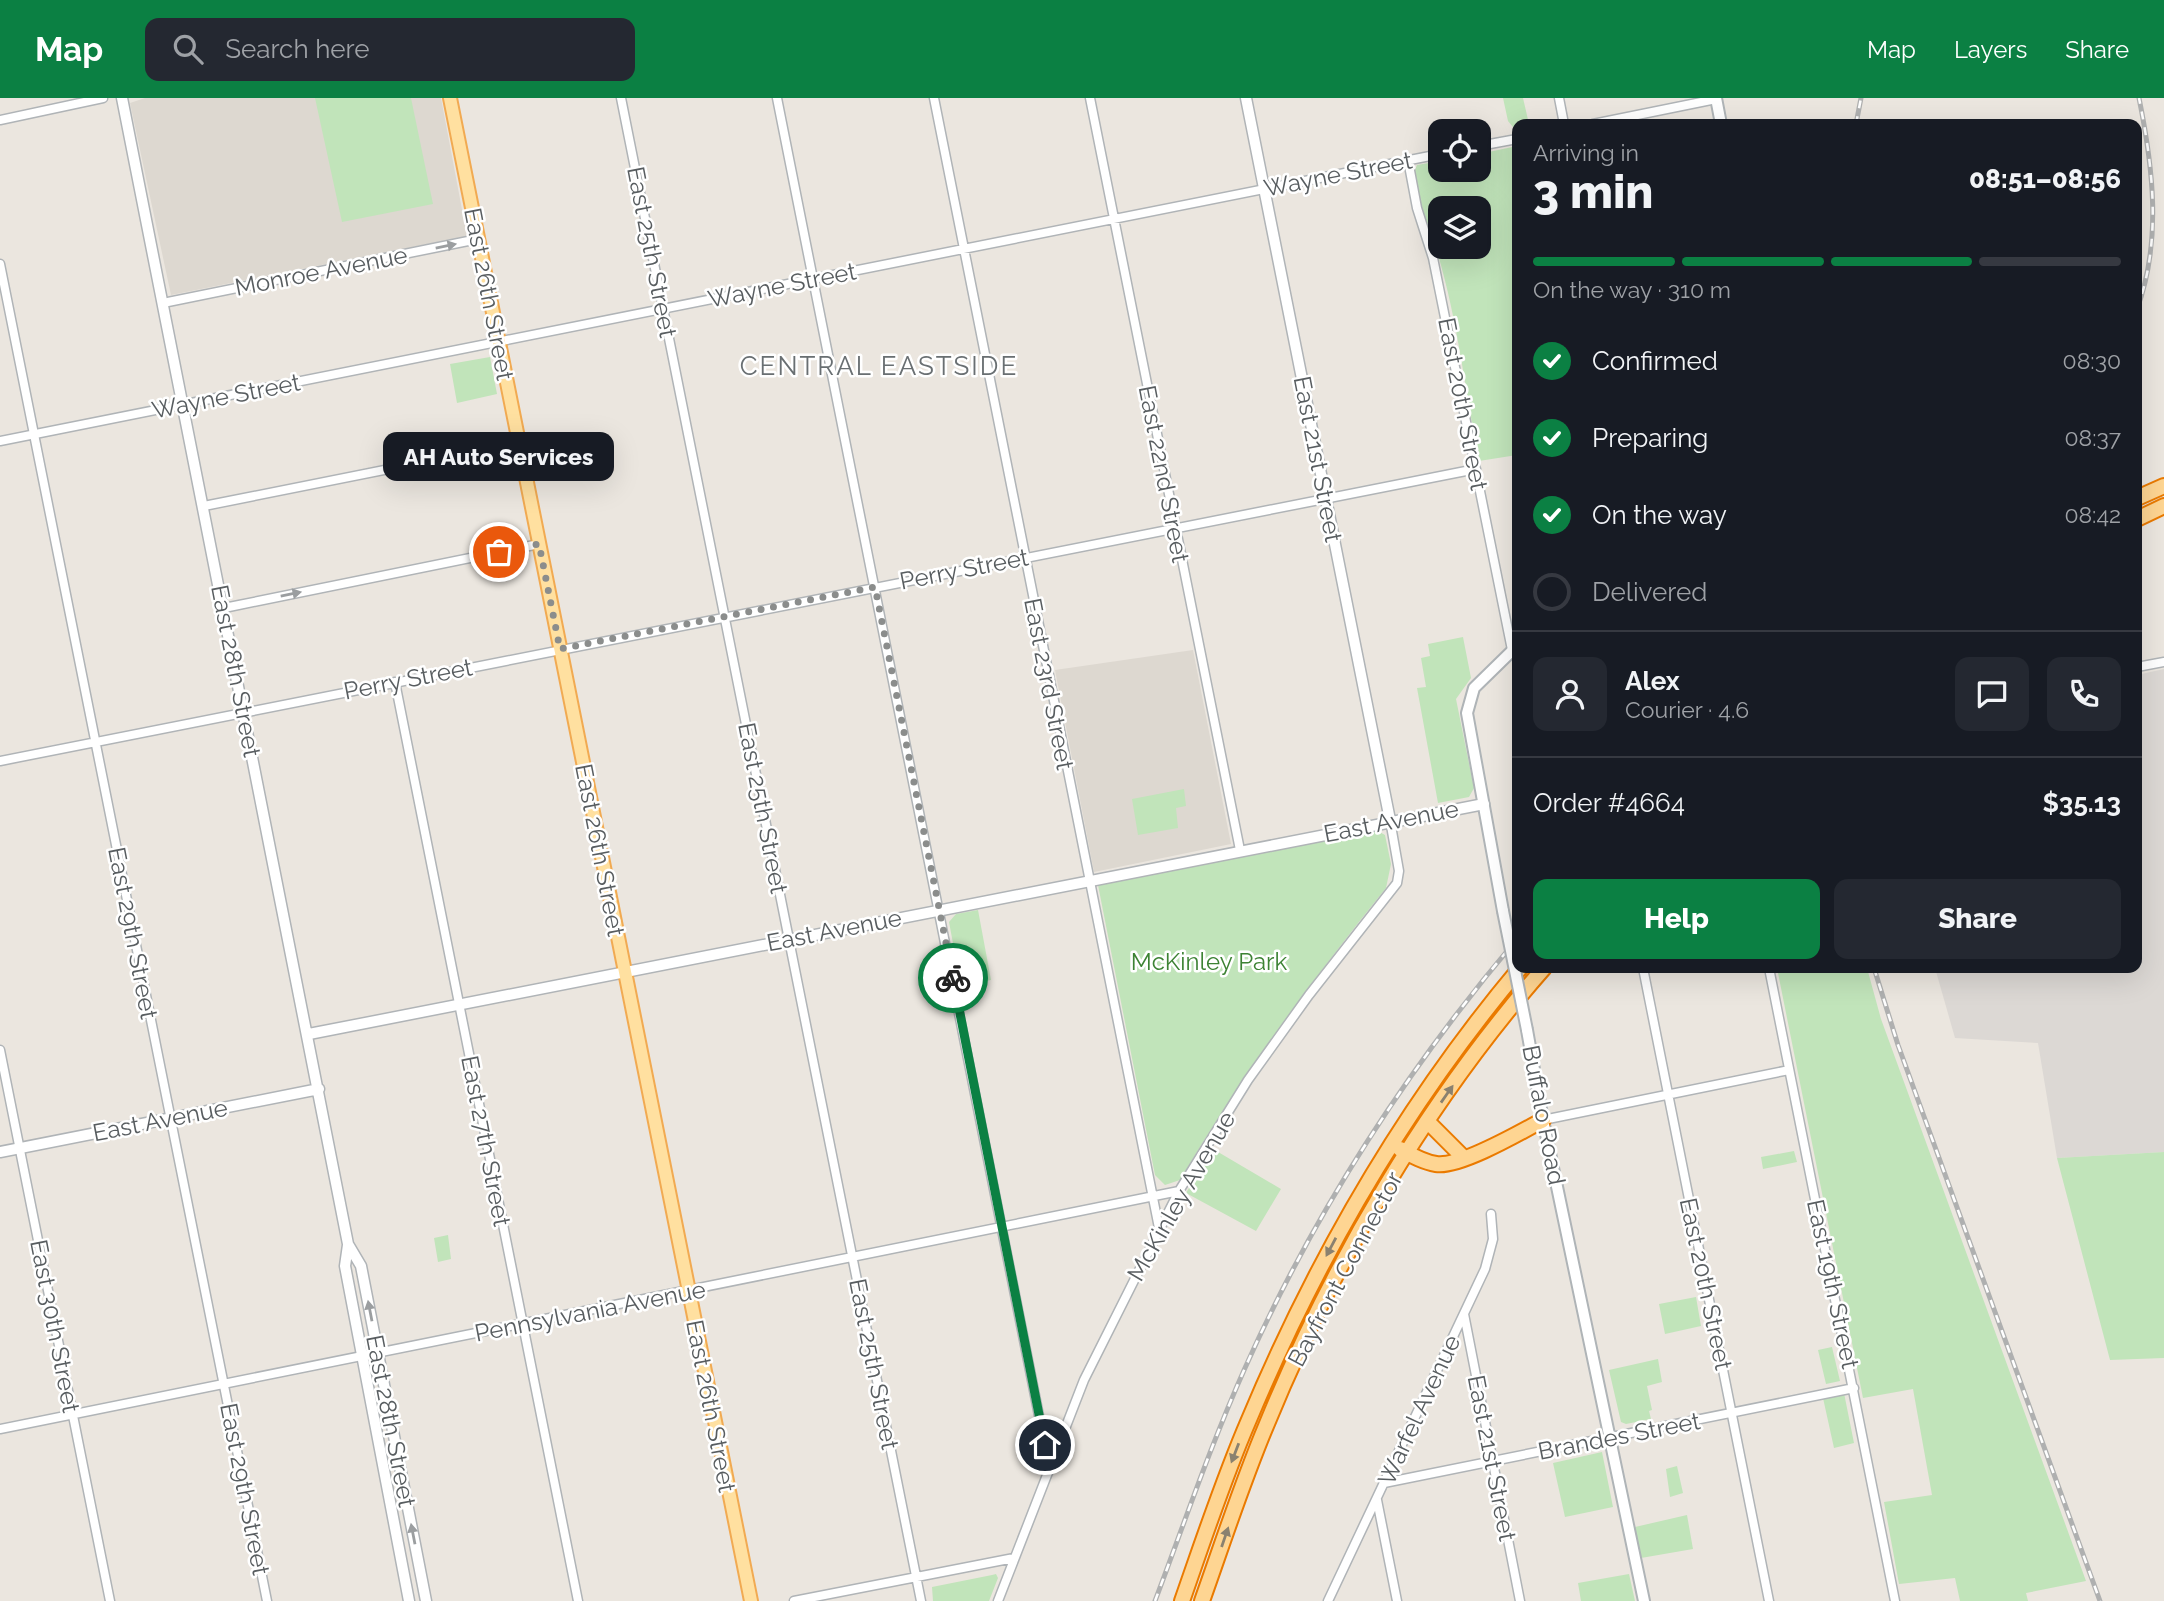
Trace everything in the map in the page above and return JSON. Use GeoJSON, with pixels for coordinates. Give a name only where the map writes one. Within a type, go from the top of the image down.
{"type":"FeatureCollection","features":[{"type":"Feature","properties":{"kind":"highway"},"geometry":{"type":"LineString","coordinates":[[2142,496],[2164,486]]}},
{"type":"Feature","properties":{"kind":"highway"},"geometry":{"type":"LineString","coordinates":[[2142,517],[2164,506]]}},
{"type":"Feature","properties":{"kind":"highway","name":"Bayfront Connector"},"geometry":{"type":"LineString","coordinates":[[1182,1601],[1227,1475],[1271,1370],[1329,1252],[1392,1144],[1457,1048],[1516,973]]}},
{"type":"Feature","properties":{"kind":"highway","name":"Bayfront Connector"},"geometry":{"type":"LineString","coordinates":[[1202,1601],[1243,1484],[1286,1380],[1353,1246],[1428,1122],[1475,1054],[1540,973]]}},
{"type":"Feature","properties":{"kind":"highway"},"geometry":{"type":"LineString","coordinates":[[1392,1144],[1436,1164],[1496,1145],[1543,1120]]}},
{"type":"Feature","properties":{"kind":"highway"},"geometry":{"type":"LineString","coordinates":[[1428,1122],[1463,1157]]}},
{"type":"Feature","properties":{"kind":"main road","name":"East 26th Street"},"geometry":{"type":"LineString","coordinates":[[450,98],[751,1601]]}},
{"type":"Feature","properties":{"kind":"main road"},"geometry":{"type":"LineString","coordinates":[[1716,98],[1720,119]]}},
{"type":"Feature","properties":{"kind":"main road","name":"Buffalo Road"},"geometry":{"type":"LineString","coordinates":[[1512,651],[1482,678],[1468,703],[1467,719],[1512,956]]}},
{"type":"Feature","properties":{"kind":"main road","name":"Buffalo Road"},"geometry":{"type":"LineString","coordinates":[[1516,973],[1543,1120],[1644,1601]]}},
{"type":"Feature","properties":{"kind":"street"},"geometry":{"type":"LineString","coordinates":[[0,120],[103,98]]}},
{"type":"Feature","properties":{"kind":"street","name":"East 28th Street"},"geometry":{"type":"LineString","coordinates":[[122,98],[309,1034],[348,1244],[345,1266],[409,1601]]}},
{"type":"Feature","properties":{"kind":"street","name":"East 25th Street"},"geometry":{"type":"LineString","coordinates":[[621,98],[922,1601]]}},
{"type":"Feature","properties":{"kind":"street"},"geometry":{"type":"LineString","coordinates":[[777,98],[1049,1466]]}},
{"type":"Feature","properties":{"kind":"street","name":"East 23rd Street"},"geometry":{"type":"LineString","coordinates":[[934,98],[1159,1228]]}},
{"type":"Feature","properties":{"kind":"street","name":"East 22nd Street"},"geometry":{"type":"LineString","coordinates":[[1090,98],[1240,850]]}},
{"type":"Feature","properties":{"kind":"street","name":"East 21st Street"},"geometry":{"type":"LineString","coordinates":[[1246,98],[1390,820]]}},
{"type":"Feature","properties":{"kind":"street"},"geometry":{"type":"LineString","coordinates":[[1559,98],[1563,119]]}},
{"type":"Feature","properties":{"kind":"street"},"geometry":{"type":"LineString","coordinates":[[1616,119],[1716,98]]}},
{"type":"Feature","properties":{"kind":"street"},"geometry":{"type":"LineString","coordinates":[[1491,144],[1512,140]]}},
{"type":"Feature","properties":{"kind":"street","name":"Wayne Street"},"geometry":{"type":"LineString","coordinates":[[0,441],[1428,156]]}},
{"type":"Feature","properties":{"kind":"street","name":"East 20th Street"},"geometry":{"type":"LineString","coordinates":[[1408,160],[1417,208],[1433,258],[1512,634]]}},
{"type":"Feature","properties":{"kind":"street","name":"Monroe Avenue"},"geometry":{"type":"LineString","coordinates":[[163,303],[478,239]]}},
{"type":"Feature","properties":{"kind":"street","name":"East 29th Street"},"geometry":{"type":"LineString","coordinates":[[0,264],[267,1601]]}},
{"type":"Feature","properties":{"kind":"street"},"geometry":{"type":"LineString","coordinates":[[204,506],[519,443]]}},
{"type":"Feature","properties":{"kind":"street","name":"Perry Street"},"geometry":{"type":"LineString","coordinates":[[0,761],[1476,469]]}},
{"type":"Feature","properties":{"kind":"street"},"geometry":{"type":"LineString","coordinates":[[224,608],[539,544]]}},
{"type":"Feature","properties":{"kind":"street"},"geometry":{"type":"LineString","coordinates":[[2142,666],[2164,662]]}},
{"type":"Feature","properties":{"kind":"street","name":"East 27th Street"},"geometry":{"type":"LineString","coordinates":[[395,682],[578,1601]]}},
{"type":"Feature","properties":{"kind":"street","name":"East Avenue"},"geometry":{"type":"LineString","coordinates":[[309,1034],[1390,820],[1484,804]]}},
{"type":"Feature","properties":{"kind":"street","name":"McKinley Avenue"},"geometry":{"type":"LineString","coordinates":[[998,1601],[1049,1466],[1110,1324],[1179,1191],[1272,1047],[1395,887],[1399,871],[1390,820]]}},
{"type":"Feature","properties":{"kind":"street","name":"East 20th Street"},"geometry":{"type":"LineString","coordinates":[[1644,973],[1769,1601]]}},
{"type":"Feature","properties":{"kind":"street","name":"East 19th Street"},"geometry":{"type":"LineString","coordinates":[[1770,973],[1895,1601]]}},
{"type":"Feature","properties":{"kind":"street","name":"East 30th Street"},"geometry":{"type":"LineString","coordinates":[[0,1050],[110,1601]]}},
{"type":"Feature","properties":{"kind":"street"},"geometry":{"type":"LineString","coordinates":[[1543,1120],[1789,1070]]}},
{"type":"Feature","properties":{"kind":"street","name":"East Avenue"},"geometry":{"type":"LineString","coordinates":[[0,1152],[319,1089]]}},
{"type":"Feature","properties":{"kind":"street","name":"Pennsylvania Avenue"},"geometry":{"type":"LineString","coordinates":[[0,1429],[1179,1191]]}},
{"type":"Feature","properties":{"kind":"street","name":"Warfel Avenue"},"geometry":{"type":"LineString","coordinates":[[1328,1601],[1492,1252],[1491,1214]]}},
{"type":"Feature","properties":{"kind":"street","name":"East 28th Street"},"geometry":{"type":"LineString","coordinates":[[348,1244],[361,1266],[426,1601]]}},
{"type":"Feature","properties":{"kind":"street","name":"East 21st Street"},"geometry":{"type":"LineString","coordinates":[[1464,1314],[1520,1601]]}},
{"type":"Feature","properties":{"kind":"street","name":"Brandes Street"},"geometry":{"type":"LineString","coordinates":[[1384,1483],[1854,1388]]}},
{"type":"Feature","properties":{"kind":"street"},"geometry":{"type":"LineString","coordinates":[[1377,1500],[1397,1601]]}},
{"type":"Feature","properties":{"kind":"street"},"geometry":{"type":"LineString","coordinates":[[794,1601],[1014,1558]]}},
{"type":"Feature","properties":{"kind":"shaded area"},"geometry":{"type":"Polygon","coordinates":[[[145,98],[441,98],[467,236],[171,295],[130,103],[145,98]]]}},
{"type":"Feature","properties":{"kind":"shaded area"},"geometry":{"type":"Polygon","coordinates":[[[1193,650],[1231,844],[1094,872],[1055,670],[1193,650]]]}},
{"type":"Feature","properties":{"kind":"shaded area"},"geometry":{"type":"Polygon","coordinates":[[[2164,669],[2164,1152],[2057,1158],[2038,1043],[1955,1038],[1936,973],[2142,973],[2142,674],[2164,669]]]}},
{"type":"Feature","properties":{"kind":"green space"},"geometry":{"type":"Polygon","coordinates":[[[315,98],[411,98],[433,204],[342,222],[315,98]]]}},
{"type":"Feature","properties":{"kind":"green space"},"geometry":{"type":"Polygon","coordinates":[[[1503,98],[1523,98],[1528,119],[1512,119],[1512,126],[1508,121],[1503,98]]]}},
{"type":"Feature","properties":{"kind":"green space"},"geometry":{"type":"Polygon","coordinates":[[[1512,147],[1512,456],[1479,461],[1459,345],[1440,259],[1491,259],[1491,196],[1428,196],[1428,225],[1418,199],[1415,180],[1417,165],[1428,163],[1428,182],[1491,182],[1491,151],[1512,147]]]}},
{"type":"Feature","properties":{"kind":"green space"},"geometry":{"type":"Polygon","coordinates":[[[490,357],[497,394],[457,403],[450,364],[490,357]]]}},
{"type":"Feature","properties":{"kind":"green space"},"geometry":{"type":"Polygon","coordinates":[[[1463,637],[1471,678],[1456,699],[1474,788],[1469,797],[1438,803],[1417,688],[1426,687],[1421,658],[1430,656],[1428,644],[1463,637]]]}},
{"type":"Feature","properties":{"kind":"green space"},"geometry":{"type":"Polygon","coordinates":[[[1184,789],[1186,806],[1176,808],[1178,828],[1138,835],[1132,799],[1184,789]]]}},
{"type":"Feature","properties":{"kind":"green space","name":"McKinley Park"},"geometry":{"type":"Polygon","coordinates":[[[1376,830],[1385,835],[1391,864],[1386,888],[1278,1030],[1227,1104],[1180,1180],[1165,1185],[1155,1175],[1098,885],[1376,830]]]}},
{"type":"Feature","properties":{"kind":"green space"},"geometry":{"type":"Polygon","coordinates":[[[978,910],[991,980],[961,986],[949,922],[956,914],[978,910]]]}},
{"type":"Feature","properties":{"kind":"green space"},"geometry":{"type":"Polygon","coordinates":[[[1778,973],[1868,973],[1881,1019],[2086,1581],[2026,1593],[2028,1601],[1960,1601],[1955,1578],[1899,1584],[1884,1502],[1932,1495],[1913,1389],[1863,1398],[1778,973]]]}},
{"type":"Feature","properties":{"kind":"green space"},"geometry":{"type":"Polygon","coordinates":[[[1213,1149],[1281,1189],[1256,1231],[1186,1193],[1213,1149]]]}},
{"type":"Feature","properties":{"kind":"green space"},"geometry":{"type":"Polygon","coordinates":[[[1794,1151],[1797,1162],[1763,1169],[1761,1157],[1794,1151]]]}},
{"type":"Feature","properties":{"kind":"green space"},"geometry":{"type":"Polygon","coordinates":[[[2164,1152],[2164,1358],[2110,1360],[2057,1158],[2164,1152]]]}},
{"type":"Feature","properties":{"kind":"green space"},"geometry":{"type":"Polygon","coordinates":[[[448,1235],[451,1259],[438,1262],[434,1238],[448,1235]]]}},
{"type":"Feature","properties":{"kind":"green space"},"geometry":{"type":"Polygon","coordinates":[[[1696,1297],[1701,1326],[1665,1334],[1659,1304],[1696,1297]]]}},
{"type":"Feature","properties":{"kind":"green space"},"geometry":{"type":"Polygon","coordinates":[[[1832,1347],[1840,1381],[1826,1384],[1818,1350],[1832,1347]]]}},
{"type":"Feature","properties":{"kind":"green space"},"geometry":{"type":"Polygon","coordinates":[[[1658,1359],[1662,1382],[1647,1386],[1651,1419],[1626,1424],[1621,1422],[1609,1370],[1658,1359]]]}},
{"type":"Feature","properties":{"kind":"green space"},"geometry":{"type":"Polygon","coordinates":[[[1844,1393],[1854,1443],[1834,1448],[1823,1398],[1844,1393]]]}},
{"type":"Feature","properties":{"kind":"green space"},"geometry":{"type":"Polygon","coordinates":[[[1602,1452],[1613,1507],[1565,1517],[1553,1463],[1602,1452]]]}},
{"type":"Feature","properties":{"kind":"green space"},"geometry":{"type":"Polygon","coordinates":[[[1677,1466],[1683,1493],[1670,1497],[1666,1469],[1677,1466]]]}},
{"type":"Feature","properties":{"kind":"green space"},"geometry":{"type":"Polygon","coordinates":[[[1687,1515],[1693,1549],[1641,1558],[1635,1527],[1687,1515]]]}},
{"type":"Feature","properties":{"kind":"green space"},"geometry":{"type":"Polygon","coordinates":[[[996,1574],[998,1578],[989,1601],[933,1601],[932,1587],[996,1574]]]}},
{"type":"Feature","properties":{"kind":"green space"},"geometry":{"type":"Polygon","coordinates":[[[1629,1574],[1635,1601],[1581,1601],[1578,1583],[1629,1574]]]}},
{"type":"Feature","properties":{"kind":"railway"},"geometry":{"type":"LineString","coordinates":[[1857,119],[1861,98]]}},
{"type":"Feature","properties":{"kind":"railway"},"geometry":{"type":"LineString","coordinates":[[2139,98],[2153,204],[2150,257],[2142,293]]}},
{"type":"Feature","properties":{"kind":"railway"},"geometry":{"type":"LineString","coordinates":[[1155,1601],[1209,1455],[1245,1368],[1301,1254],[1366,1144],[1401,1091],[1512,945]]}},
{"type":"Feature","properties":{"kind":"railway"},"geometry":{"type":"LineString","coordinates":[[1876,973],[1898,1045],[2100,1601]]}},
{"type":"Feature","properties":{"kind":"way so far"},"geometry":{"type":"LineString","coordinates":[[499,552],[539,544],[560,649],[875,587],[953,978]]}},
{"type":"Feature","properties":{"kind":"place","name":"AH Auto Services"},"geometry":{"type":"Point","coordinates":[499,552]}},
{"type":"Feature","properties":{"kind":"district","name":"CENTRAL EASTSIDE"},"geometry":{"type":"Point","coordinates":[879,366]}},
{"type":"Feature","properties":{"kind":"route"},"geometry":{"type":"LineString","coordinates":[[953,978],[1045,1445]]}}]}
